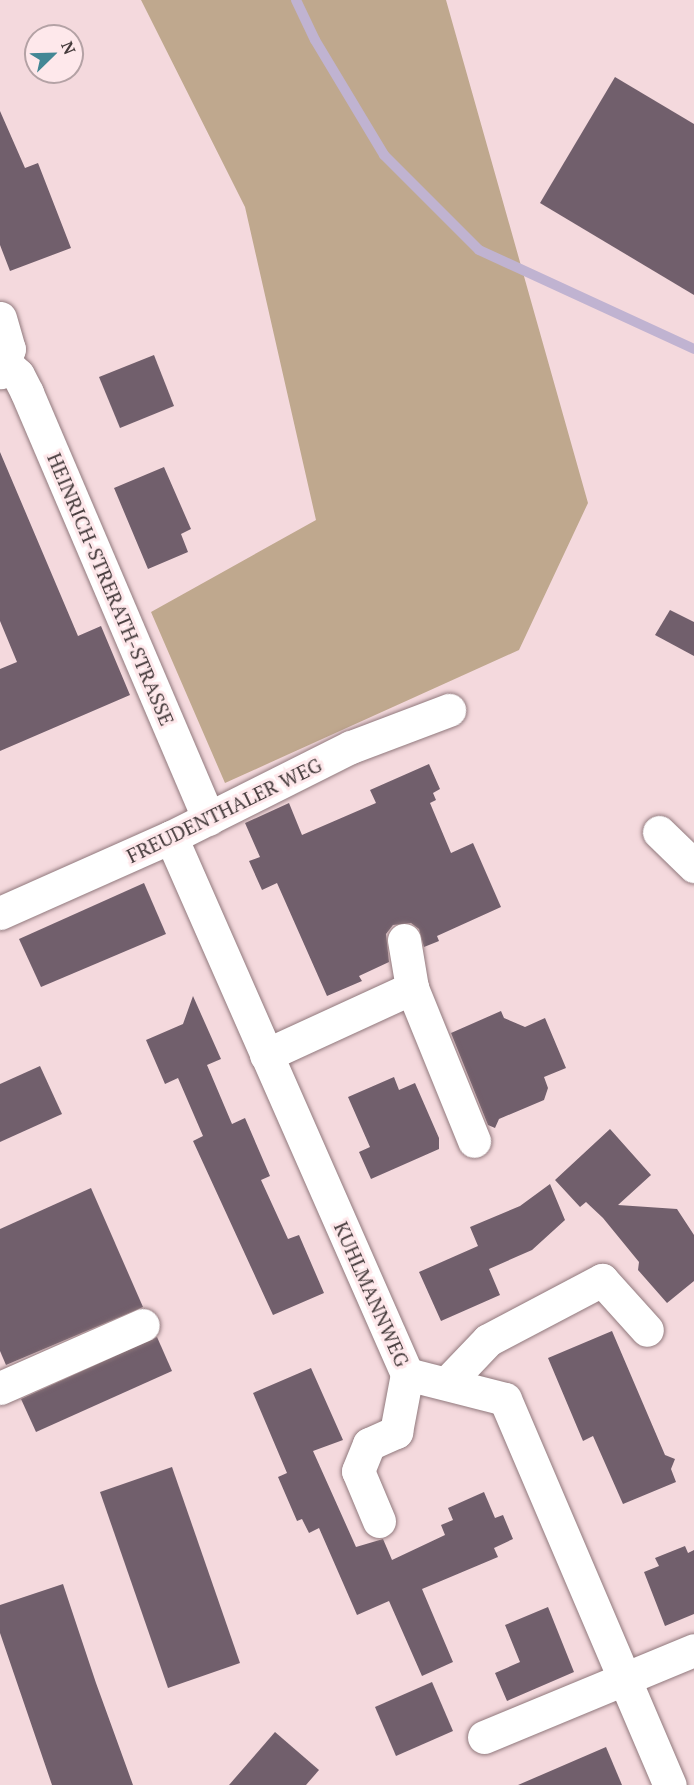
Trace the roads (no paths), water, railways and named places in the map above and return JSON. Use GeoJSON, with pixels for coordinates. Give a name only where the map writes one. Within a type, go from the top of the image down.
{"type":"FeatureCollection","features":[{"type":"Feature","properties":{"kind":"street","name":"HEINRICH-STRERATH-STRASSE"},"geometry":{"type":"LineString","coordinates":[[0,318],[9,349],[3,368],[18,375],[27,393],[209,819]]}},
{"type":"Feature","properties":{"kind":"street","name":"FREUDENTHALER WEG"},"geometry":{"type":"LineString","coordinates":[[0,913],[171,837],[351,747],[449,711]]}},
{"type":"Feature","properties":{"kind":"street"},"geometry":{"type":"LineString","coordinates":[[659,832],[694,866]]}},
{"type":"Feature","properties":{"kind":"street","name":"KUHLMANNWEG"},"geometry":{"type":"LineString","coordinates":[[171,837],[407,1374],[505,1399],[670,1785]]}},
{"type":"Feature","properties":{"kind":"street"},"geometry":{"type":"LineString","coordinates":[[404,940],[412,988],[474,1141]]}},
{"type":"Feature","properties":{"kind":"street"},"geometry":{"type":"LineString","coordinates":[[266,1055],[412,988]]}},
{"type":"Feature","properties":{"kind":"street"},"geometry":{"type":"LineString","coordinates":[[447,1383],[488,1340],[602,1280],[647,1330]]}},
{"type":"Feature","properties":{"kind":"street"},"geometry":{"type":"LineString","coordinates":[[0,1388],[143,1325]]}},
{"type":"Feature","properties":{"kind":"street"},"geometry":{"type":"LineString","coordinates":[[379,1521],[358,1471],[369,1444],[396,1432],[407,1374]]}},
{"type":"Feature","properties":{"kind":"street"},"geometry":{"type":"LineString","coordinates":[[484,1737],[694,1650]]}},
{"type":"Feature","properties":{"kind":"waterway"},"geometry":{"type":"LineString","coordinates":[[296,0],[315,40],[384,155],[479,250],[694,349]]}}]}
